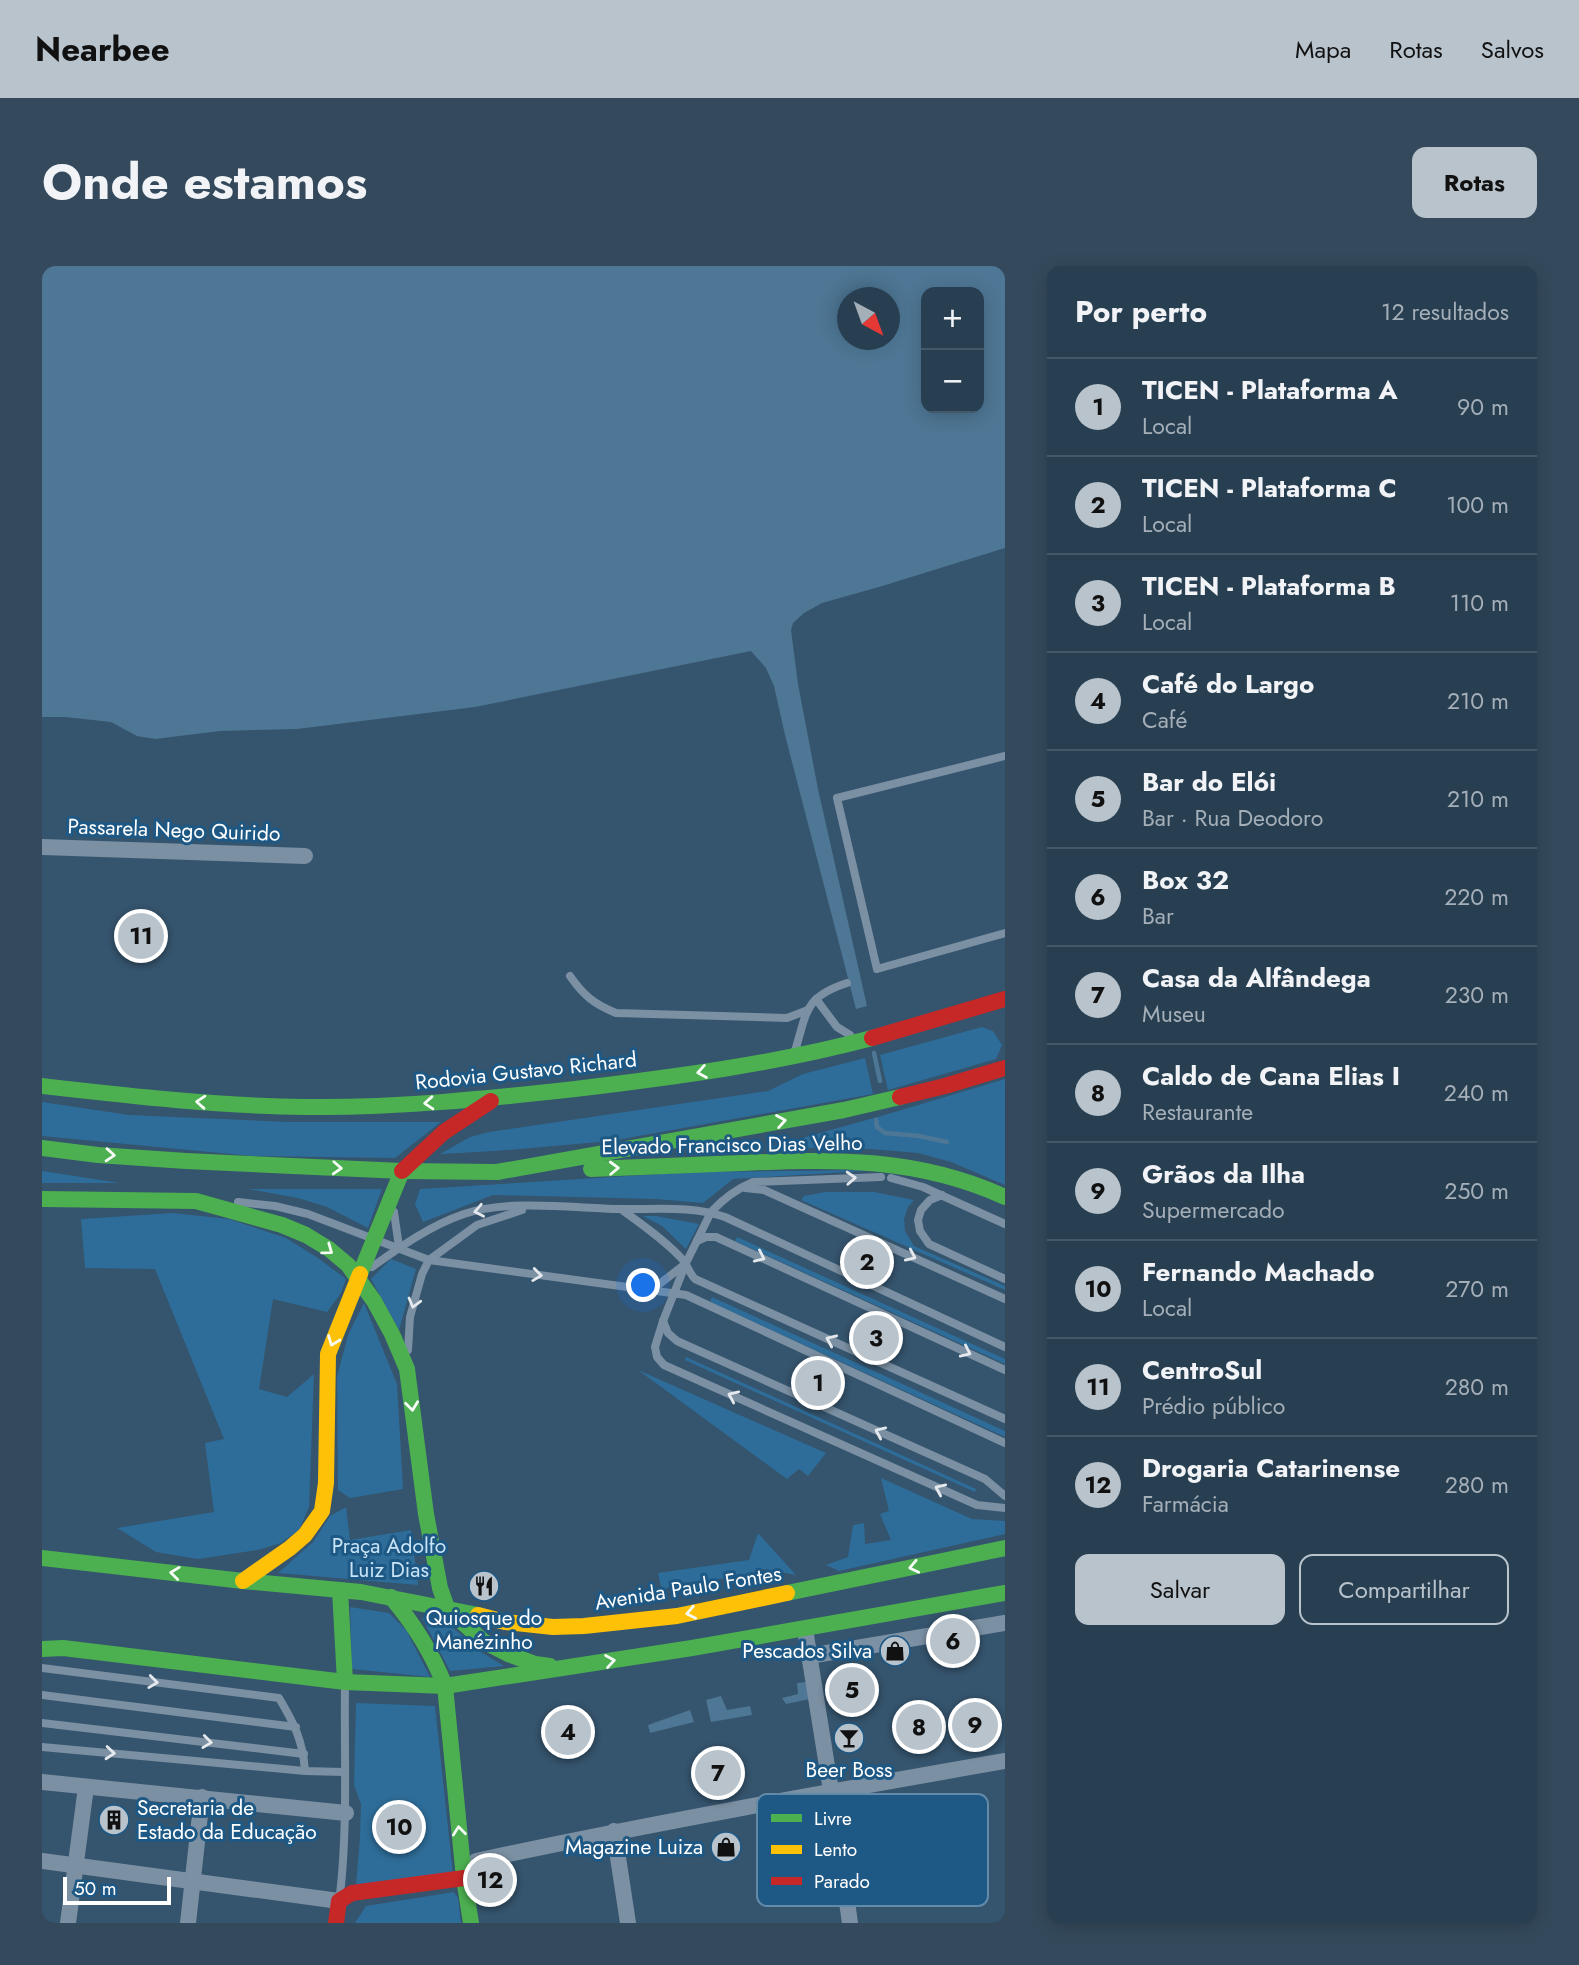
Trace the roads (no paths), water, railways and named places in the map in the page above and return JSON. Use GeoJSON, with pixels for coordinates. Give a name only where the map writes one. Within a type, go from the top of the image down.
{"type":"FeatureCollection","features":[{"type":"Feature","properties":{"kind":"main road","name":"Rodovia Gustavo Richard"},"geometry":{"type":"LineString","coordinates":[[42,1086],[146,1098],[307,1107],[422,1104],[497,1098],[673,1077],[793,1057],[1003,1002]]}},
{"type":"Feature","properties":{"kind":"main road"},"geometry":{"type":"LineString","coordinates":[[42,1148],[187,1161],[402,1171],[497,1172],[844,1110],[945,1086],[1005,1068]]}},
{"type":"Feature","properties":{"kind":"main road"},"geometry":{"type":"LineString","coordinates":[[243,1581],[305,1535],[322,1511],[327,1474],[328,1354],[402,1171],[445,1129],[497,1098]]}},
{"type":"Feature","properties":{"kind":"main road","name":"Elevado Francisco Dias Velho"},"geometry":{"type":"LineString","coordinates":[[497,1172],[851,1161],[916,1168],[1002,1195]]}},
{"type":"Feature","properties":{"kind":"main road"},"geometry":{"type":"LineString","coordinates":[[42,1199],[196,1201],[272,1222],[306,1235],[348,1265],[392,1334],[407,1369],[426,1514],[440,1588],[447,1608],[483,1641],[508,1654],[535,1664],[564,1668]]}},
{"type":"Feature","properties":{"kind":"main road","name":"Avenida Paulo Fontes"},"geometry":{"type":"LineString","coordinates":[[42,1558],[340,1590],[391,1597],[505,1622],[553,1627],[677,1616],[1005,1548]]}},
{"type":"Feature","properties":{"kind":"main road"},"geometry":{"type":"LineString","coordinates":[[340,1590],[345,1682]]}},
{"type":"Feature","properties":{"kind":"main road"},"geometry":{"type":"LineString","coordinates":[[42,1649],[63,1648],[345,1682],[445,1686],[804,1629],[1005,1593]]}},
{"type":"Feature","properties":{"kind":"main road"},"geometry":{"type":"LineString","coordinates":[[391,1597],[415,1625],[428,1646],[445,1686],[471,1923]]}},
{"type":"Feature","properties":{"kind":"main road"},"geometry":{"type":"LineString","coordinates":[[337,1923],[339,1901],[352,1892],[464,1878]]}},
{"type":"Feature","properties":{"kind":"street","name":"Passarela Nego Quirido"},"geometry":{"type":"LineString","coordinates":[[42,847],[304,856]]}},
{"type":"Feature","properties":{"kind":"street"},"geometry":{"type":"LineString","coordinates":[[809,1656],[1005,1623]]}},
{"type":"Feature","properties":{"kind":"street"},"geometry":{"type":"LineString","coordinates":[[804,1629],[831,1794]]}},
{"type":"Feature","properties":{"kind":"street"},"geometry":{"type":"LineString","coordinates":[[815,1794],[1005,1761]]}},
{"type":"Feature","properties":{"kind":"street"},"geometry":{"type":"LineString","coordinates":[[42,1782],[346,1813]]}},
{"type":"Feature","properties":{"kind":"street"},"geometry":{"type":"LineString","coordinates":[[68,1923],[86,1787]]}},
{"type":"Feature","properties":{"kind":"street"},"geometry":{"type":"LineString","coordinates":[[188,1923],[202,1797]]}},
{"type":"Feature","properties":{"kind":"street"},"geometry":{"type":"LineString","coordinates":[[477,1861],[614,1831],[757,1805]]}},
{"type":"Feature","properties":{"kind":"street"},"geometry":{"type":"LineString","coordinates":[[614,1831],[628,1923]]}},
{"type":"Feature","properties":{"kind":"street"},"geometry":{"type":"LineString","coordinates":[[42,1861],[339,1901]]}},
{"type":"Feature","properties":{"kind":"lane"},"geometry":{"type":"LineString","coordinates":[[1005,756],[837,798],[877,969],[1005,933]]}},
{"type":"Feature","properties":{"kind":"lane"},"geometry":{"type":"LineString","coordinates":[[570,976],[581,992],[596,1004],[616,1013],[787,1018],[808,1010]]}},
{"type":"Feature","properties":{"kind":"lane"},"geometry":{"type":"LineString","coordinates":[[793,1057],[810,1003],[829,989],[847,983]]}},
{"type":"Feature","properties":{"kind":"lane"},"geometry":{"type":"LineString","coordinates":[[816,999],[837,1027],[858,1041]]}},
{"type":"Feature","properties":{"kind":"lane"},"geometry":{"type":"LineString","coordinates":[[886,1176],[923,1187],[1005,1224]]}},
{"type":"Feature","properties":{"kind":"lane"},"geometry":{"type":"LineString","coordinates":[[1002,1195],[886,1176],[753,1182],[735,1190],[711,1212],[674,1292],[655,1347],[657,1357],[664,1365],[977,1505],[1005,1508]]}},
{"type":"Feature","properties":{"kind":"lane"},"geometry":{"type":"LineString","coordinates":[[735,1190],[764,1190],[1005,1299]]}},
{"type":"Feature","properties":{"kind":"lane"},"geometry":{"type":"LineString","coordinates":[[392,1192],[399,1247]]}},
{"type":"Feature","properties":{"kind":"lane"},"geometry":{"type":"LineString","coordinates":[[942,1195],[930,1200],[921,1210],[918,1220],[920,1231],[929,1244],[1005,1279]]}},
{"type":"Feature","properties":{"kind":"lane"},"geometry":{"type":"LineString","coordinates":[[196,1201],[249,1202],[308,1214],[429,1260],[686,1295],[1005,1443]]}},
{"type":"Feature","properties":{"kind":"lane"},"geometry":{"type":"LineString","coordinates":[[720,1201],[724,1217]]}},
{"type":"Feature","properties":{"kind":"lane"},"geometry":{"type":"LineString","coordinates":[[407,1369],[410,1317],[422,1274],[429,1260],[477,1225],[535,1206]]}},
{"type":"Feature","properties":{"kind":"lane"},"geometry":{"type":"LineString","coordinates":[[358,1278],[399,1247],[441,1224],[486,1209],[535,1206],[687,1209],[711,1212],[724,1217],[1005,1347]]}},
{"type":"Feature","properties":{"kind":"lane"},"geometry":{"type":"LineString","coordinates":[[621,1209],[667,1244],[687,1263],[688,1272],[695,1279],[1005,1419]]}},
{"type":"Feature","properties":{"kind":"lane"},"geometry":{"type":"LineString","coordinates":[[697,1241],[716,1237],[1005,1370]]}},
{"type":"Feature","properties":{"kind":"lane"},"geometry":{"type":"LineString","coordinates":[[447,1247],[450,1264]]}},
{"type":"Feature","properties":{"kind":"lane"},"geometry":{"type":"LineString","coordinates":[[653,1289],[687,1263]]}},
{"type":"Feature","properties":{"kind":"lane"},"geometry":{"type":"LineString","coordinates":[[669,1305],[686,1295]]}},
{"type":"Feature","properties":{"kind":"lane"},"geometry":{"type":"LineString","coordinates":[[663,1321],[668,1333],[677,1341],[985,1479],[1005,1496]]}},
{"type":"Feature","properties":{"kind":"lane"},"geometry":{"type":"LineString","coordinates":[[42,1668],[279,1698],[296,1727],[304,1754],[305,1771]]}},
{"type":"Feature","properties":{"kind":"lane"},"geometry":{"type":"LineString","coordinates":[[339,1901],[345,1850],[345,1682]]}},
{"type":"Feature","properties":{"kind":"lane"},"geometry":{"type":"LineString","coordinates":[[42,1695],[296,1727]]}},
{"type":"Feature","properties":{"kind":"lane"},"geometry":{"type":"LineString","coordinates":[[42,1723],[304,1754]]}},
{"type":"Feature","properties":{"kind":"lane"},"geometry":{"type":"LineString","coordinates":[[42,1746],[305,1771],[344,1772]]}},
{"type":"Feature","properties":{"kind":"waterway"},"geometry":{"type":"LineString","coordinates":[[874,1053],[880,1081]]}},
{"type":"Feature","properties":{"kind":"waterway"},"geometry":{"type":"LineString","coordinates":[[876,1120],[877,1127],[885,1133],[947,1142]]}},
{"type":"Feature","properties":{"kind":"place","name":"CentroSul"},"geometry":{"type":"Point","coordinates":[141,936]}},
{"type":"Feature","properties":{"kind":"place","name":"TICEN - Plataforma C"},"geometry":{"type":"Point","coordinates":[867,1262]}},
{"type":"Feature","properties":{"kind":"place","name":"TICEN - Plataforma B"},"geometry":{"type":"Point","coordinates":[876,1338]}},
{"type":"Feature","properties":{"kind":"place","name":"TICEN - Plataforma A"},"geometry":{"type":"Point","coordinates":[818,1383]}},
{"type":"Feature","properties":{"kind":"place","name":"Quiosque do Manézinho"},"geometry":{"type":"Point","coordinates":[484,1586]}},
{"type":"Feature","properties":{"kind":"place","name":"Box 32"},"geometry":{"type":"Point","coordinates":[953,1641]}},
{"type":"Feature","properties":{"kind":"place","name":"Pescados Silva"},"geometry":{"type":"Point","coordinates":[895,1651]}},
{"type":"Feature","properties":{"kind":"place","name":"Bar do Elói"},"geometry":{"type":"Point","coordinates":[852,1690]}},
{"type":"Feature","properties":{"kind":"place","name":"Grãos da Ilha"},"geometry":{"type":"Point","coordinates":[975,1725]}},
{"type":"Feature","properties":{"kind":"place","name":"Caldo de Cana Elias I"},"geometry":{"type":"Point","coordinates":[919,1727]}},
{"type":"Feature","properties":{"kind":"place","name":"Café do Largo"},"geometry":{"type":"Point","coordinates":[568,1732]}},
{"type":"Feature","properties":{"kind":"place","name":"Beer Boss"},"geometry":{"type":"Point","coordinates":[849,1738]}},
{"type":"Feature","properties":{"kind":"place","name":"Casa da Alfândega"},"geometry":{"type":"Point","coordinates":[718,1773]}},
{"type":"Feature","properties":{"kind":"place","name":"Secretaria de Estado da Educação"},"geometry":{"type":"Point","coordinates":[114,1820]}},
{"type":"Feature","properties":{"kind":"place","name":"Fernando Machado"},"geometry":{"type":"Point","coordinates":[399,1827]}},
{"type":"Feature","properties":{"kind":"place","name":"Magazine Luiza"},"geometry":{"type":"Point","coordinates":[726,1847]}},
{"type":"Feature","properties":{"kind":"place","name":"Drogaria Catarinense"},"geometry":{"type":"Point","coordinates":[490,1880]}},
{"type":"Feature","properties":{"kind":"park label","name":"Praça Adolfo Luiz Dias"},"geometry":{"type":"Point","coordinates":[389,1558]}}]}
